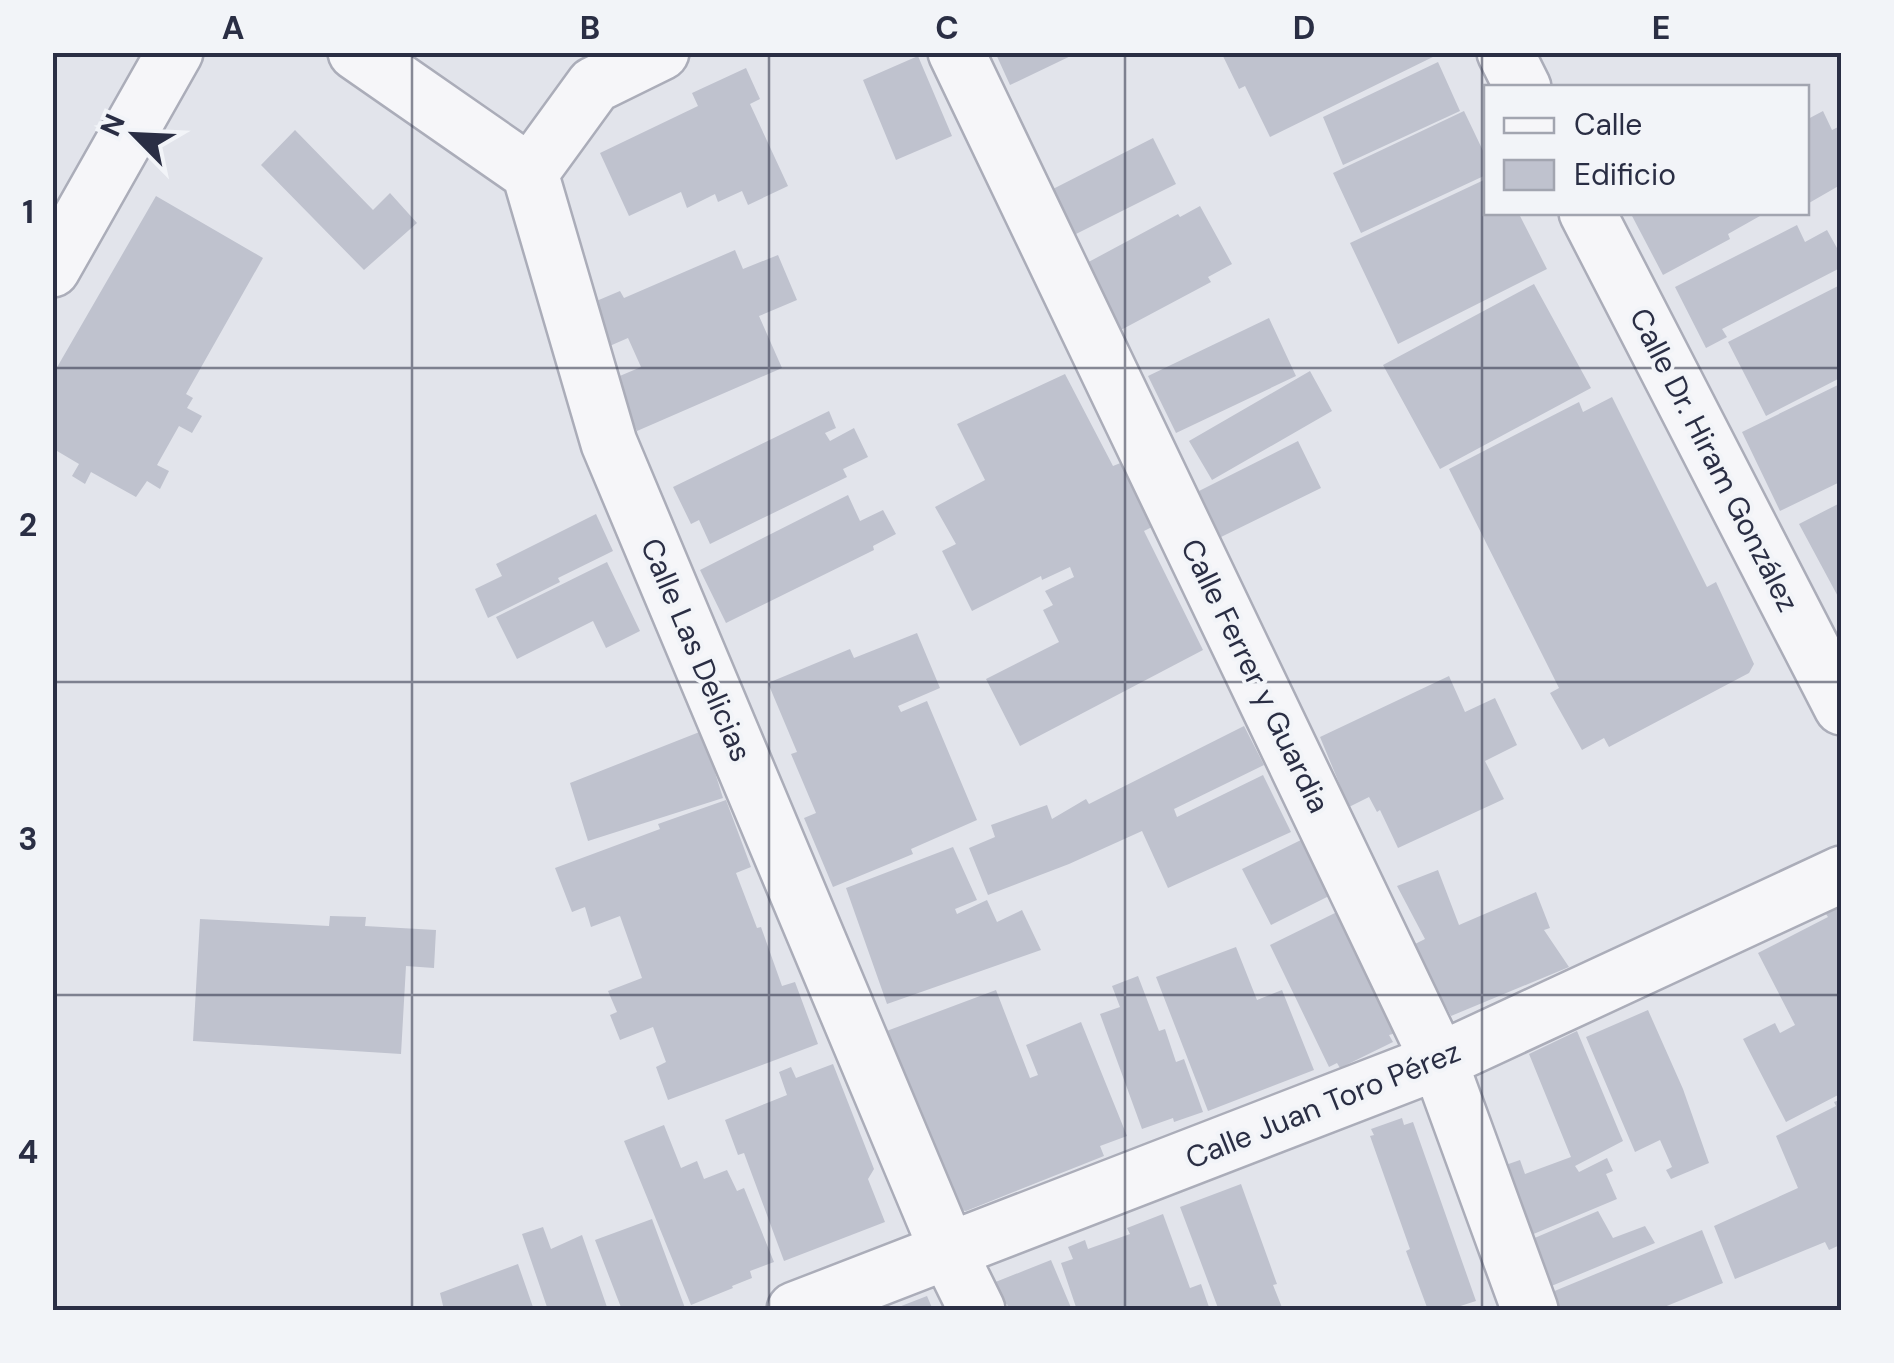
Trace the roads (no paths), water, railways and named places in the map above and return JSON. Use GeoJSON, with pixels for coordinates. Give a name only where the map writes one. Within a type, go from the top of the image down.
{"type":"FeatureCollection","features":[{"type":"Feature","properties":{"kind":"street"},"geometry":{"type":"LineString","coordinates":[[52,268],[175,52]]}},
{"type":"Feature","properties":{"kind":"street"},"geometry":{"type":"LineString","coordinates":[[356,52],[530,173],[594,85],[662,52]]}},
{"type":"Feature","properties":{"kind":"street","name":"Calle Ferrer y Guardia"},"geometry":{"type":"LineString","coordinates":[[956,52],[1440,1060],[1530,1310]]}},
{"type":"Feature","properties":{"kind":"street"},"geometry":{"type":"LineString","coordinates":[[1504,52],[1520,85]]}},
{"type":"Feature","properties":{"kind":"street","name":"Calle Las Delicias"},"geometry":{"type":"LineString","coordinates":[[530,173],[610,444],[976,1310]]}},
{"type":"Feature","properties":{"kind":"street","name":"Calle Dr. Hiram González"},"geometry":{"type":"LineString","coordinates":[[1589,215],[1842,707]]}},
{"type":"Feature","properties":{"kind":"street","name":"Calle Juan Toro Pérez"},"geometry":{"type":"LineString","coordinates":[[795,1310],[1440,1060],[1842,874]]}}]}
